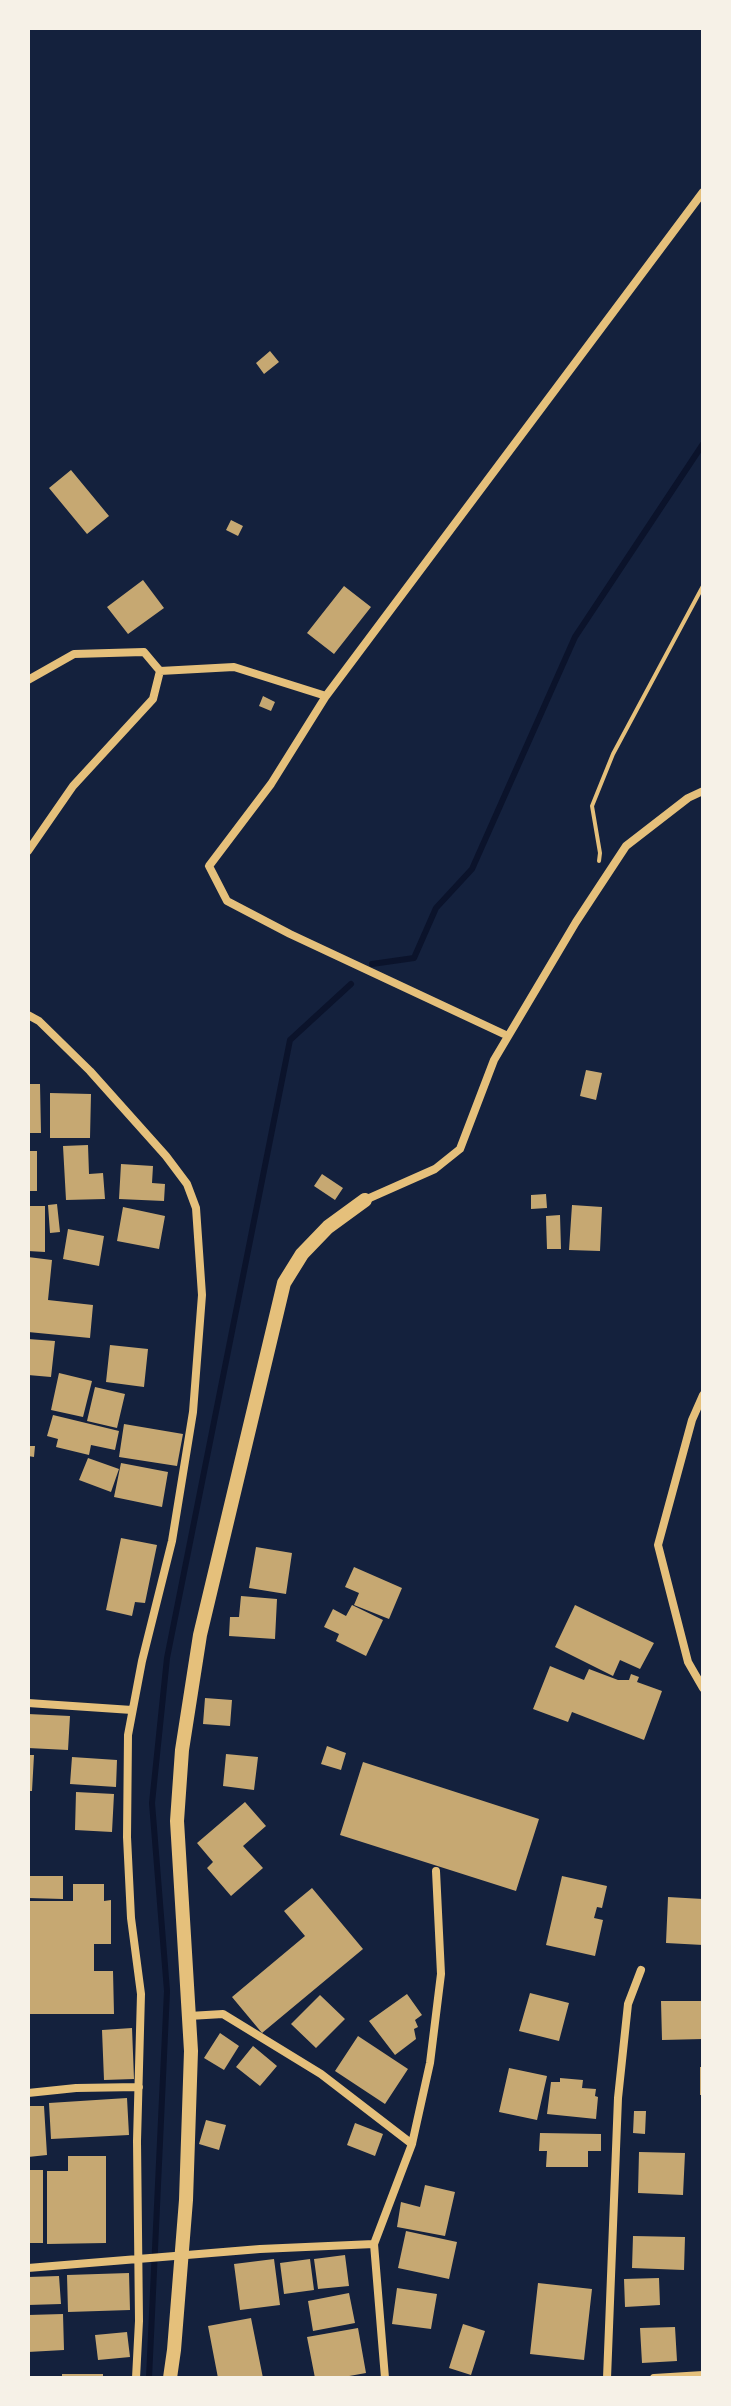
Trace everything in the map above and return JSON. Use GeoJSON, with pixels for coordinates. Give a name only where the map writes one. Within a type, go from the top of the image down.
{"type":"FeatureCollection","features":[{"type":"Feature","properties":{"kind":"street"},"geometry":{"type":"LineString","coordinates":[[508,1036],[290,934],[227,901],[209,866],[271,784],[326,696],[703,192]]}},
{"type":"Feature","properties":{"kind":"street"},"geometry":{"type":"LineString","coordinates":[[28,680],[74,654],[144,652],[160,671]]}},
{"type":"Feature","properties":{"kind":"street"},"geometry":{"type":"LineString","coordinates":[[160,671],[234,667],[326,696]]}},
{"type":"Feature","properties":{"kind":"street"},"geometry":{"type":"LineString","coordinates":[[28,851],[73,786],[153,699],[160,671]]}},
{"type":"Feature","properties":{"kind":"street"},"geometry":{"type":"LineString","coordinates":[[170,2378],[181,2255],[190,2066],[177,1821],[182,1750],[200,1635],[284,1283],[302,1254],[328,1227],[365,1200],[435,1169],[460,1149],[494,1060],[576,922],[626,846],[688,798],[703,791]]}},
{"type":"Feature","properties":{"kind":"street"},"geometry":{"type":"LineString","coordinates":[[28,1015],[39,1021],[90,1071],[166,1156],[187,1184],[196,1208],[202,1295],[193,1412],[172,1541],[128,1735],[127,1837],[131,1918],[141,1994],[136,2378]]}},
{"type":"Feature","properties":{"kind":"street"},"geometry":{"type":"LineString","coordinates":[[703,1395],[692,1420],[658,1545],[688,1662],[703,1688]]}},
{"type":"Feature","properties":{"kind":"street"},"geometry":{"type":"LineString","coordinates":[[28,1703],[132,1710]]}},
{"type":"Feature","properties":{"kind":"street"},"geometry":{"type":"LineString","coordinates":[[385,2378],[374,2244],[412,2144],[430,2063],[441,1974],[436,1871]]}},
{"type":"Feature","properties":{"kind":"street"},"geometry":{"type":"LineString","coordinates":[[607,2378],[618,2098],[628,2004],[641,1970]]}},
{"type":"Feature","properties":{"kind":"street"},"geometry":{"type":"LineString","coordinates":[[189,2016],[223,2014],[321,2074],[412,2144]]}},
{"type":"Feature","properties":{"kind":"street"},"geometry":{"type":"LineString","coordinates":[[28,2093],[76,2088],[139,2087]]}},
{"type":"Feature","properties":{"kind":"street"},"geometry":{"type":"LineString","coordinates":[[28,2268],[374,2244]]}},
{"type":"Feature","properties":{"kind":"street"},"geometry":{"type":"LineString","coordinates":[[654,2378],[703,2375]]}},
{"type":"Feature","properties":{"kind":"path"},"geometry":{"type":"LineString","coordinates":[[597,869],[600,853],[592,806],[613,754],[703,586]]}},
{"type":"Feature","properties":{"kind":"building"},"geometry":{"type":"Polygon","coordinates":[[[270,351],[279,362],[264,374],[256,363],[270,351]]]}},
{"type":"Feature","properties":{"kind":"building"},"geometry":{"type":"Polygon","coordinates":[[[71,470],[109,516],[87,534],[49,488],[71,470]]]}},
{"type":"Feature","properties":{"kind":"building"},"geometry":{"type":"Polygon","coordinates":[[[231,520],[243,526],[238,536],[226,530],[231,520]]]}},
{"type":"Feature","properties":{"kind":"building"},"geometry":{"type":"Polygon","coordinates":[[[143,580],[164,608],[128,634],[107,607],[143,580]]]}},
{"type":"Feature","properties":{"kind":"building"},"geometry":{"type":"Polygon","coordinates":[[[344,586],[371,607],[334,654],[307,633],[344,586]]]}},
{"type":"Feature","properties":{"kind":"building"},"geometry":{"type":"Polygon","coordinates":[[[263,696],[275,702],[271,711],[259,706],[263,696]]]}},
{"type":"Feature","properties":{"kind":"building"},"geometry":{"type":"Polygon","coordinates":[[[586,1070],[602,1073],[596,1100],[580,1096],[586,1070]]]}},
{"type":"Feature","properties":{"kind":"building"},"geometry":{"type":"Polygon","coordinates":[[[28,1084],[40,1084],[41,1133],[28,1133],[28,1084]]]}},
{"type":"Feature","properties":{"kind":"building"},"geometry":{"type":"Polygon","coordinates":[[[50,1093],[91,1094],[90,1138],[50,1138],[50,1093]]]}},
{"type":"Feature","properties":{"kind":"building"},"geometry":{"type":"Polygon","coordinates":[[[88,1145],[89,1174],[103,1173],[105,1199],[66,1200],[63,1146],[88,1145]]]}},
{"type":"Feature","properties":{"kind":"building"},"geometry":{"type":"Polygon","coordinates":[[[28,1151],[37,1151],[37,1191],[28,1191],[28,1151]]]}},
{"type":"Feature","properties":{"kind":"building"},"geometry":{"type":"Polygon","coordinates":[[[121,1164],[153,1166],[152,1183],[165,1184],[164,1201],[119,1199],[121,1164]]]}},
{"type":"Feature","properties":{"kind":"building"},"geometry":{"type":"Polygon","coordinates":[[[322,1174],[343,1188],[335,1200],[314,1186],[322,1174]]]}},
{"type":"Feature","properties":{"kind":"building"},"geometry":{"type":"Polygon","coordinates":[[[546,1194],[547,1208],[531,1209],[531,1195],[546,1194]]]}},
{"type":"Feature","properties":{"kind":"building"},"geometry":{"type":"Polygon","coordinates":[[[57,1204],[60,1232],[50,1233],[48,1205],[57,1204]]]}},
{"type":"Feature","properties":{"kind":"building"},"geometry":{"type":"Polygon","coordinates":[[[572,1205],[602,1207],[600,1251],[569,1250],[572,1205]]]}},
{"type":"Feature","properties":{"kind":"building"},"geometry":{"type":"Polygon","coordinates":[[[28,1206],[45,1206],[45,1252],[28,1251],[28,1206]]]}},
{"type":"Feature","properties":{"kind":"building"},"geometry":{"type":"Polygon","coordinates":[[[123,1207],[165,1216],[159,1249],[117,1241],[123,1207]]]}},
{"type":"Feature","properties":{"kind":"building"},"geometry":{"type":"Polygon","coordinates":[[[560,1215],[561,1249],[547,1249],[546,1216],[560,1215]]]}},
{"type":"Feature","properties":{"kind":"building"},"geometry":{"type":"Polygon","coordinates":[[[68,1229],[104,1236],[99,1266],[63,1259],[68,1229]]]}},
{"type":"Feature","properties":{"kind":"building"},"geometry":{"type":"Polygon","coordinates":[[[28,1257],[52,1260],[48,1300],[93,1305],[90,1338],[28,1332],[28,1257]]]}},
{"type":"Feature","properties":{"kind":"building"},"geometry":{"type":"Polygon","coordinates":[[[28,1339],[55,1341],[51,1377],[28,1375],[28,1339]]]}},
{"type":"Feature","properties":{"kind":"building"},"geometry":{"type":"Polygon","coordinates":[[[110,1345],[148,1349],[144,1387],[106,1382],[110,1345]]]}},
{"type":"Feature","properties":{"kind":"building"},"geometry":{"type":"Polygon","coordinates":[[[59,1373],[92,1381],[83,1417],[51,1410],[59,1373]]]}},
{"type":"Feature","properties":{"kind":"building"},"geometry":{"type":"Polygon","coordinates":[[[95,1387],[125,1394],[117,1428],[87,1421],[95,1387]]]}},
{"type":"Feature","properties":{"kind":"building"},"geometry":{"type":"Polygon","coordinates":[[[53,1415],[119,1431],[115,1450],[91,1445],[89,1455],[56,1447],[58,1439],[47,1436],[53,1415]]]}},
{"type":"Feature","properties":{"kind":"building"},"geometry":{"type":"Polygon","coordinates":[[[124,1424],[183,1434],[177,1466],[119,1457],[124,1424]]]}},
{"type":"Feature","properties":{"kind":"building"},"geometry":{"type":"Polygon","coordinates":[[[28,1446],[35,1446],[34,1457],[28,1456],[28,1446]]]}},
{"type":"Feature","properties":{"kind":"building"},"geometry":{"type":"Polygon","coordinates":[[[88,1458],[119,1469],[111,1492],[79,1480],[88,1458]]]}},
{"type":"Feature","properties":{"kind":"building"},"geometry":{"type":"Polygon","coordinates":[[[121,1463],[168,1472],[162,1507],[114,1497],[121,1463]]]}},
{"type":"Feature","properties":{"kind":"building"},"geometry":{"type":"Polygon","coordinates":[[[121,1538],[157,1545],[145,1603],[135,1602],[132,1616],[106,1610],[121,1538]]]}},
{"type":"Feature","properties":{"kind":"building"},"geometry":{"type":"Polygon","coordinates":[[[256,1547],[292,1553],[286,1594],[249,1588],[256,1547]]]}},
{"type":"Feature","properties":{"kind":"building"},"geometry":{"type":"Polygon","coordinates":[[[354,1567],[402,1588],[389,1619],[354,1605],[359,1593],[345,1587],[354,1567]]]}},
{"type":"Feature","properties":{"kind":"building"},"geometry":{"type":"Polygon","coordinates":[[[241,1596],[277,1599],[275,1639],[229,1636],[230,1617],[239,1617],[241,1596]]]}},
{"type":"Feature","properties":{"kind":"building"},"geometry":{"type":"Polygon","coordinates":[[[352,1605],[383,1620],[366,1656],[336,1641],[339,1634],[324,1627],[333,1609],[346,1616],[352,1605]]]}},
{"type":"Feature","properties":{"kind":"building"},"geometry":{"type":"Polygon","coordinates":[[[575,1605],[654,1643],[640,1669],[620,1660],[613,1676],[555,1647],[575,1605]]]}},
{"type":"Feature","properties":{"kind":"building"},"geometry":{"type":"Polygon","coordinates":[[[550,1666],[584,1680],[589,1669],[618,1680],[629,1680],[631,1674],[639,1677],[637,1682],[662,1691],[644,1740],[572,1712],[568,1722],[533,1709],[550,1666]]]}},
{"type":"Feature","properties":{"kind":"building"},"geometry":{"type":"Polygon","coordinates":[[[205,1698],[232,1700],[230,1726],[203,1724],[205,1698]]]}},
{"type":"Feature","properties":{"kind":"building"},"geometry":{"type":"Polygon","coordinates":[[[28,1714],[70,1716],[68,1750],[28,1748],[28,1714]]]}},
{"type":"Feature","properties":{"kind":"building"},"geometry":{"type":"Polygon","coordinates":[[[327,1746],[346,1753],[341,1770],[321,1764],[327,1746]]]}},
{"type":"Feature","properties":{"kind":"building"},"geometry":{"type":"Polygon","coordinates":[[[226,1754],[258,1757],[254,1790],[223,1786],[226,1754]]]}},
{"type":"Feature","properties":{"kind":"building"},"geometry":{"type":"Polygon","coordinates":[[[28,1755],[34,1755],[32,1791],[28,1791],[28,1755]]]}},
{"type":"Feature","properties":{"kind":"building"},"geometry":{"type":"Polygon","coordinates":[[[72,1757],[117,1760],[116,1787],[70,1784],[72,1757]]]}},
{"type":"Feature","properties":{"kind":"building"},"geometry":{"type":"Polygon","coordinates":[[[363,1762],[539,1819],[516,1891],[340,1835],[363,1762]]]}},
{"type":"Feature","properties":{"kind":"building"},"geometry":{"type":"Polygon","coordinates":[[[76,1792],[114,1794],[112,1832],[75,1830],[76,1792]]]}},
{"type":"Feature","properties":{"kind":"building"},"geometry":{"type":"Polygon","coordinates":[[[245,1802],[266,1826],[243,1846],[263,1868],[231,1896],[207,1868],[213,1862],[197,1843],[245,1802]]]}},
{"type":"Feature","properties":{"kind":"building"},"geometry":{"type":"Polygon","coordinates":[[[28,1876],[63,1876],[63,1899],[28,1898],[28,1876]]]}},
{"type":"Feature","properties":{"kind":"building"},"geometry":{"type":"Polygon","coordinates":[[[562,1876],[607,1886],[602,1908],[597,1907],[594,1918],[603,1920],[595,1956],[546,1945],[562,1876]]]}},
{"type":"Feature","properties":{"kind":"building"},"geometry":{"type":"Polygon","coordinates":[[[73,1884],[104,1884],[104,1901],[111,1900],[111,1944],[94,1944],[94,1971],[113,1971],[114,2014],[30,2014],[29,1901],[73,1901],[73,1884]]]}},
{"type":"Feature","properties":{"kind":"building"},"geometry":{"type":"Polygon","coordinates":[[[312,1888],[363,1949],[262,2033],[232,1997],[305,1936],[284,1911],[312,1888]]]}},
{"type":"Feature","properties":{"kind":"building"},"geometry":{"type":"Polygon","coordinates":[[[668,1897],[703,1899],[703,1945],[666,1943],[668,1897]]]}},
{"type":"Feature","properties":{"kind":"building"},"geometry":{"type":"Polygon","coordinates":[[[530,1993],[569,2003],[559,2041],[519,2031],[530,1993]]]}},
{"type":"Feature","properties":{"kind":"building"},"geometry":{"type":"Polygon","coordinates":[[[407,1994],[422,2015],[415,2020],[418,2027],[414,2029],[416,2039],[395,2055],[369,2021],[407,1994]]]}},
{"type":"Feature","properties":{"kind":"building"},"geometry":{"type":"Polygon","coordinates":[[[320,1995],[345,2019],[316,2048],[291,2024],[320,1995]]]}},
{"type":"Feature","properties":{"kind":"building"},"geometry":{"type":"Polygon","coordinates":[[[661,2001],[703,2001],[703,2039],[662,2040],[661,2001]]]}},
{"type":"Feature","properties":{"kind":"building"},"geometry":{"type":"Polygon","coordinates":[[[132,2028],[134,2079],[104,2080],[102,2030],[132,2028]]]}},
{"type":"Feature","properties":{"kind":"building"},"geometry":{"type":"Polygon","coordinates":[[[220,2033],[239,2046],[224,2070],[204,2058],[220,2033]]]}},
{"type":"Feature","properties":{"kind":"building"},"geometry":{"type":"Polygon","coordinates":[[[358,2036],[408,2069],[385,2104],[335,2071],[358,2036]]]}},
{"type":"Feature","properties":{"kind":"building"},"geometry":{"type":"Polygon","coordinates":[[[253,2046],[277,2066],[260,2086],[236,2067],[253,2046]]]}},
{"type":"Feature","properties":{"kind":"building"},"geometry":{"type":"Polygon","coordinates":[[[700,2067],[703,2067],[703,2095],[700,2095],[700,2067]]]}},
{"type":"Feature","properties":{"kind":"building"},"geometry":{"type":"Polygon","coordinates":[[[509,2068],[547,2076],[537,2120],[499,2112],[509,2068]]]}},
{"type":"Feature","properties":{"kind":"building"},"geometry":{"type":"Polygon","coordinates":[[[560,2078],[583,2080],[582,2088],[596,2089],[596,2119],[547,2114],[551,2082],[560,2082],[560,2078]]]}},
{"type":"Feature","properties":{"kind":"building"},"geometry":{"type":"Polygon","coordinates":[[[127,2098],[129,2135],[51,2139],[49,2103],[127,2098]]]}},
{"type":"Feature","properties":{"kind":"building"},"geometry":{"type":"Polygon","coordinates":[[[28,2106],[44,2106],[47,2155],[28,2157],[28,2106]]]}},
{"type":"Feature","properties":{"kind":"building"},"geometry":{"type":"Polygon","coordinates":[[[634,2111],[646,2111],[645,2134],[633,2133],[634,2111]]]}},
{"type":"Feature","properties":{"kind":"building"},"geometry":{"type":"Polygon","coordinates":[[[206,2120],[226,2125],[219,2150],[199,2144],[206,2120]]]}},
{"type":"Feature","properties":{"kind":"building"},"geometry":{"type":"Polygon","coordinates":[[[355,2123],[383,2134],[375,2156],[347,2145],[355,2123]]]}},
{"type":"Feature","properties":{"kind":"building"},"geometry":{"type":"Polygon","coordinates":[[[540,2133],[601,2134],[601,2151],[588,2151],[588,2167],[546,2167],[547,2151],[539,2151],[540,2133]]]}},
{"type":"Feature","properties":{"kind":"building"},"geometry":{"type":"Polygon","coordinates":[[[639,2152],[685,2153],[683,2195],[638,2193],[639,2152]]]}},
{"type":"Feature","properties":{"kind":"building"},"geometry":{"type":"Polygon","coordinates":[[[68,2156],[106,2156],[106,2243],[47,2244],[47,2171],[68,2171],[68,2156]]]}},
{"type":"Feature","properties":{"kind":"building"},"geometry":{"type":"Polygon","coordinates":[[[28,2170],[43,2170],[43,2243],[28,2243],[28,2170]]]}},
{"type":"Feature","properties":{"kind":"building"},"geometry":{"type":"Polygon","coordinates":[[[425,2185],[455,2192],[445,2236],[397,2227],[401,2202],[420,2207],[425,2185]]]}},
{"type":"Feature","properties":{"kind":"building"},"geometry":{"type":"Polygon","coordinates":[[[406,2231],[457,2242],[449,2279],[398,2268],[406,2231]]]}},
{"type":"Feature","properties":{"kind":"building"},"geometry":{"type":"Polygon","coordinates":[[[633,2236],[685,2237],[684,2270],[632,2268],[633,2236]]]}},
{"type":"Feature","properties":{"kind":"building"},"geometry":{"type":"Polygon","coordinates":[[[345,2255],[349,2286],[318,2289],[314,2259],[345,2255]]]}},
{"type":"Feature","properties":{"kind":"building"},"geometry":{"type":"Polygon","coordinates":[[[274,2259],[280,2305],[240,2310],[234,2264],[274,2259]]]}},
{"type":"Feature","properties":{"kind":"building"},"geometry":{"type":"Polygon","coordinates":[[[310,2259],[314,2290],[284,2294],[280,2263],[310,2259]]]}},
{"type":"Feature","properties":{"kind":"building"},"geometry":{"type":"Polygon","coordinates":[[[129,2273],[130,2310],[68,2312],[67,2275],[129,2273]]]}},
{"type":"Feature","properties":{"kind":"building"},"geometry":{"type":"Polygon","coordinates":[[[59,2276],[61,2304],[28,2305],[28,2277],[59,2276]]]}},
{"type":"Feature","properties":{"kind":"building"},"geometry":{"type":"Polygon","coordinates":[[[659,2278],[660,2305],[625,2307],[624,2279],[659,2278]]]}},
{"type":"Feature","properties":{"kind":"building"},"geometry":{"type":"Polygon","coordinates":[[[538,2283],[592,2289],[584,2360],[530,2354],[538,2283]]]}},
{"type":"Feature","properties":{"kind":"building"},"geometry":{"type":"Polygon","coordinates":[[[397,2288],[437,2294],[431,2329],[392,2324],[397,2288]]]}},
{"type":"Feature","properties":{"kind":"building"},"geometry":{"type":"Polygon","coordinates":[[[349,2293],[355,2323],[313,2331],[308,2301],[349,2293]]]}},
{"type":"Feature","properties":{"kind":"building"},"geometry":{"type":"Polygon","coordinates":[[[63,2314],[64,2350],[28,2352],[28,2315],[63,2314]]]}},
{"type":"Feature","properties":{"kind":"building"},"geometry":{"type":"Polygon","coordinates":[[[251,2318],[263,2378],[218,2378],[208,2326],[251,2318]]]}},
{"type":"Feature","properties":{"kind":"building"},"geometry":{"type":"Polygon","coordinates":[[[463,2324],[485,2331],[471,2375],[449,2368],[463,2324]]]}},
{"type":"Feature","properties":{"kind":"building"},"geometry":{"type":"Polygon","coordinates":[[[675,2327],[677,2361],[642,2363],[640,2328],[675,2327]]]}},
{"type":"Feature","properties":{"kind":"building"},"geometry":{"type":"Polygon","coordinates":[[[358,2328],[366,2373],[315,2378],[307,2337],[358,2328]]]}},
{"type":"Feature","properties":{"kind":"building"},"geometry":{"type":"Polygon","coordinates":[[[127,2332],[130,2357],[98,2360],[95,2335],[127,2332]]]}},
{"type":"Feature","properties":{"kind":"building"},"geometry":{"type":"Polygon","coordinates":[[[62,2374],[103,2374],[103,2378],[62,2378],[62,2374]]]}},
{"type":"Feature","properties":{"kind":"waterway"},"geometry":{"type":"LineString","coordinates":[[372,964],[414,958],[436,908],[472,869],[575,637],[703,444]]}},
{"type":"Feature","properties":{"kind":"waterway"},"geometry":{"type":"LineString","coordinates":[[149,2378],[167,1991],[152,1803],[167,1658],[290,1040],[351,984]]}}]}
